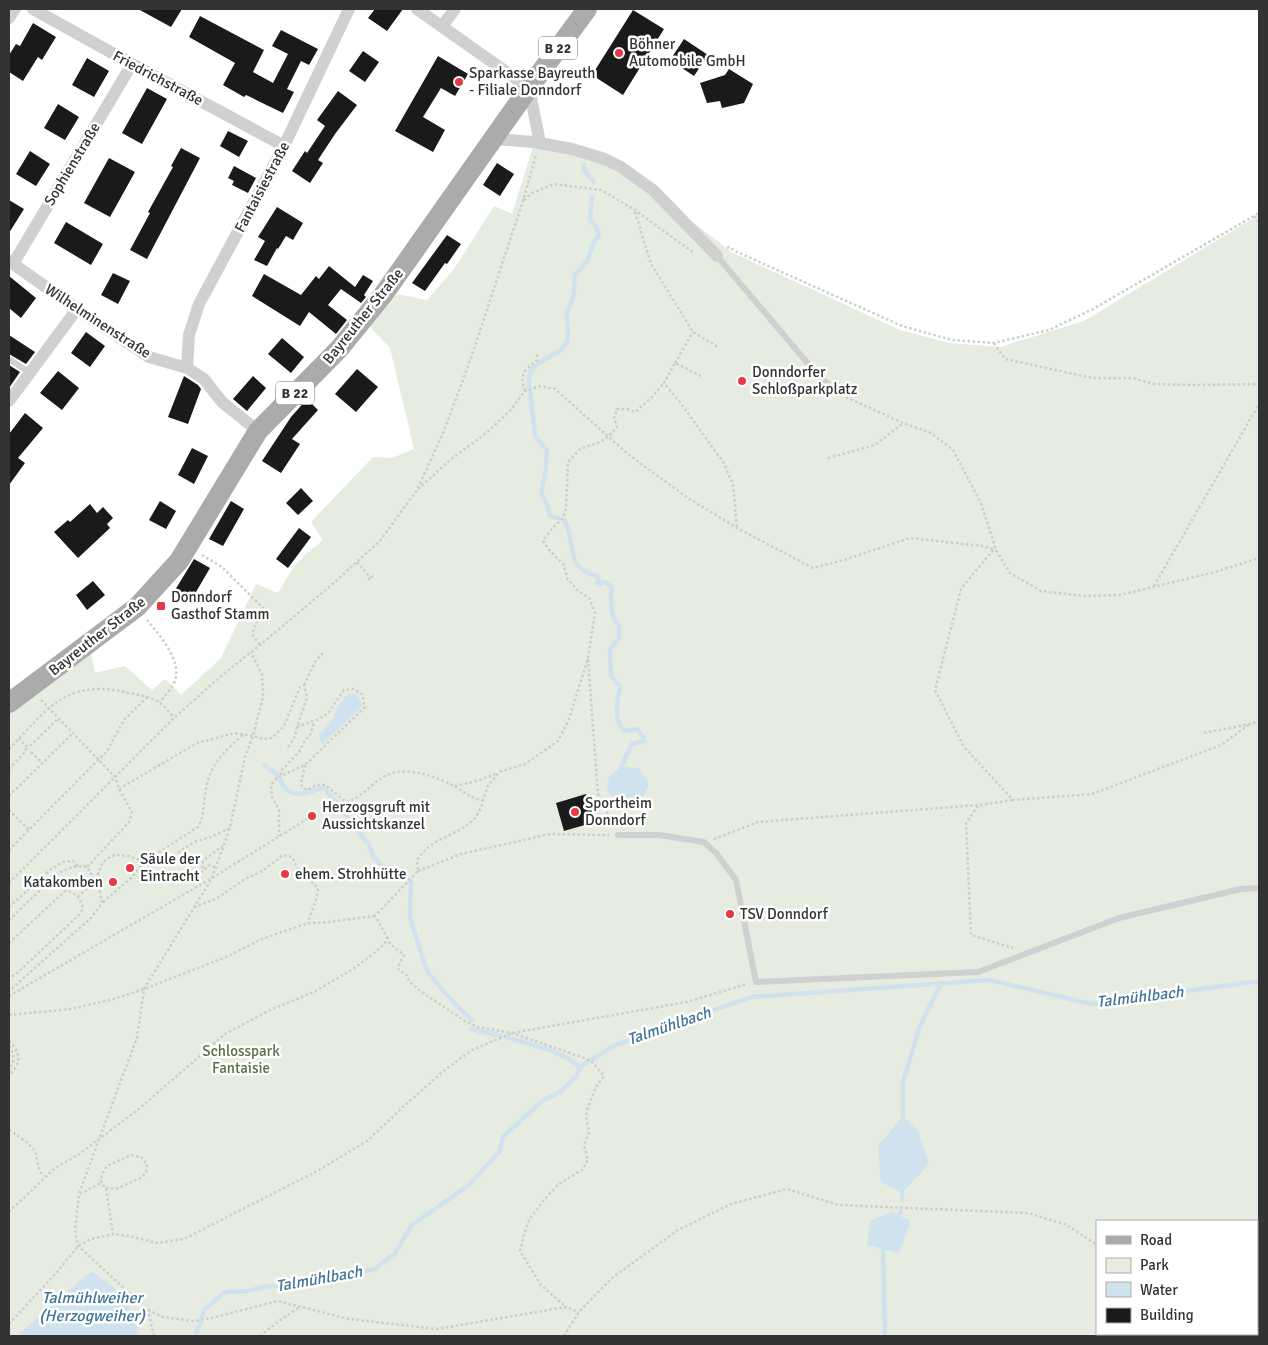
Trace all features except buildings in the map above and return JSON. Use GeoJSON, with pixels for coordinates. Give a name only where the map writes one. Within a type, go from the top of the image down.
{"type":"FeatureCollection","features":[{"type":"Feature","properties":{"kind":"main road","name":"Bayreuther Straße"},"geometry":{"type":"LineString","coordinates":[[9,703],[137,607],[179,562],[258,431],[339,349],[383,295],[587,9]]}},
{"type":"Feature","properties":{"kind":"street"},"geometry":{"type":"LineString","coordinates":[[9,18],[15,9]]}},
{"type":"Feature","properties":{"kind":"street","name":"Friedrichstraße"},"geometry":{"type":"LineString","coordinates":[[34,9],[284,146]]}},
{"type":"Feature","properties":{"kind":"street","name":"Fantaisiestraße"},"geometry":{"type":"LineString","coordinates":[[187,368],[189,335],[199,304],[284,146],[349,9]]}},
{"type":"Feature","properties":{"kind":"street"},"geometry":{"type":"LineString","coordinates":[[416,9],[529,88],[540,143]]}},
{"type":"Feature","properties":{"kind":"street"},"geometry":{"type":"LineString","coordinates":[[442,26],[455,9]]}},
{"type":"Feature","properties":{"kind":"street","name":"Sophienstraße"},"geometry":{"type":"LineString","coordinates":[[11,263],[132,64]]}},
{"type":"Feature","properties":{"kind":"street"},"geometry":{"type":"LineString","coordinates":[[493,139],[540,143],[572,149],[605,159],[621,167],[652,190],[717,256]]}},
{"type":"Feature","properties":{"kind":"street","name":"Wilhelminenstraße"},"geometry":{"type":"LineString","coordinates":[[11,263],[149,357],[187,368],[204,379],[222,402],[258,431]]}},
{"type":"Feature","properties":{"kind":"street"},"geometry":{"type":"LineString","coordinates":[[9,401],[77,309]]}},
{"type":"Feature","properties":{"kind":"lane"},"geometry":{"type":"LineString","coordinates":[[717,256],[810,366],[837,393]]}},
{"type":"Feature","properties":{"kind":"lane"},"geometry":{"type":"LineString","coordinates":[[9,359],[30,373]]}},
{"type":"Feature","properties":{"kind":"lane"},"geometry":{"type":"LineString","coordinates":[[618,835],[659,834],[704,842],[717,854],[736,880],[756,982],[978,972],[1119,918],[1242,889],[1259,888]]}},
{"type":"Feature","properties":{"kind":"path"},"geometry":{"type":"LineString","coordinates":[[417,490],[444,431],[472,355],[523,201],[540,143]]}},
{"type":"Feature","properties":{"kind":"path"},"geometry":{"type":"LineString","coordinates":[[523,201],[532,193],[554,184],[602,190],[635,210],[697,255],[717,256],[729,247],[902,326],[952,340],[994,343],[1049,330],[1093,309],[1259,213]]}},
{"type":"Feature","properties":{"kind":"path"},"geometry":{"type":"LineString","coordinates":[[635,210],[652,264],[693,332],[718,347]]}},
{"type":"Feature","properties":{"kind":"path"},"geometry":{"type":"LineString","coordinates":[[1254,216],[1259,222]]}},
{"type":"Feature","properties":{"kind":"path"},"geometry":{"type":"LineString","coordinates":[[455,786],[477,781],[525,764],[558,741],[569,719],[588,658],[595,613],[589,598],[577,590],[567,578],[564,565],[543,541],[563,518],[566,507],[568,462],[580,449],[600,442],[609,436],[616,427],[614,418],[617,409],[627,409],[635,412],[651,398],[664,382],[693,332]]}},
{"type":"Feature","properties":{"kind":"path"},"geometry":{"type":"LineString","coordinates":[[994,343],[1005,359],[1092,378],[1132,378],[1154,384],[1192,386],[1259,384]]}},
{"type":"Feature","properties":{"kind":"path"},"geometry":{"type":"LineString","coordinates":[[525,392],[522,375],[526,368],[537,360],[537,354]]}},
{"type":"Feature","properties":{"kind":"path"},"geometry":{"type":"LineString","coordinates":[[674,363],[700,376]]}},
{"type":"Feature","properties":{"kind":"path"},"geometry":{"type":"LineString","coordinates":[[664,382],[723,462],[733,484],[737,528]]}},
{"type":"Feature","properties":{"kind":"path"},"geometry":{"type":"LineString","coordinates":[[9,883],[174,718],[221,676],[328,588],[380,541],[417,490],[448,461],[485,434],[509,412],[525,392],[540,386],[555,389],[629,455],[688,498],[737,528],[813,568],[844,560],[910,538],[982,546],[995,550]]}},
{"type":"Feature","properties":{"kind":"path"},"geometry":{"type":"LineString","coordinates":[[837,393],[903,423],[931,433],[953,450],[980,503],[995,550],[1010,573],[1040,591],[1085,596],[1120,595],[1215,572],[1259,558]]}},
{"type":"Feature","properties":{"kind":"path"},"geometry":{"type":"LineString","coordinates":[[1154,586],[1259,404]]}},
{"type":"Feature","properties":{"kind":"path"},"geometry":{"type":"LineString","coordinates":[[828,458],[875,445],[903,423]]}},
{"type":"Feature","properties":{"kind":"path"},"geometry":{"type":"LineString","coordinates":[[188,547],[222,567],[263,608],[252,634],[260,645]]}},
{"type":"Feature","properties":{"kind":"path"},"geometry":{"type":"LineString","coordinates":[[995,550],[962,589],[935,690],[964,748],[1013,800]]}},
{"type":"Feature","properties":{"kind":"path"},"geometry":{"type":"LineString","coordinates":[[357,562],[369,576]]}},
{"type":"Feature","properties":{"kind":"path"},"geometry":{"type":"LineString","coordinates":[[137,607],[170,650],[176,672],[174,683],[160,702]]}},
{"type":"Feature","properties":{"kind":"path"},"geometry":{"type":"LineString","coordinates":[[250,652],[262,674],[263,697],[253,736],[245,757],[230,828],[212,878],[144,989],[138,1038],[79,1194],[75,1232],[78,1246],[148,1310],[163,1318],[194,1321],[278,1301],[349,1319],[437,1329],[566,1307]]}},
{"type":"Feature","properties":{"kind":"path"},"geometry":{"type":"LineString","coordinates":[[119,789],[198,743],[235,733],[264,739],[272,738],[284,726],[300,687],[304,685],[316,660],[323,653]]}},
{"type":"Feature","properties":{"kind":"path"},"geometry":{"type":"LineString","coordinates":[[9,1015],[71,1009],[114,999],[226,957],[262,939],[308,923],[375,916],[418,871],[461,854],[550,834],[618,835],[598,794],[588,658]]}},
{"type":"Feature","properties":{"kind":"path"},"geometry":{"type":"LineString","coordinates":[[288,747],[294,740],[307,698],[304,685]]}},
{"type":"Feature","properties":{"kind":"path"},"geometry":{"type":"LineString","coordinates":[[29,688],[115,777],[119,789],[132,812],[129,822],[86,867]]}},
{"type":"Feature","properties":{"kind":"path"},"geometry":{"type":"LineString","coordinates":[[279,836],[278,810],[272,797],[271,785],[276,778],[305,765],[365,707],[362,694],[353,688],[344,690],[328,713],[319,720],[297,727]]}},
{"type":"Feature","properties":{"kind":"path"},"geometry":{"type":"LineString","coordinates":[[9,748],[49,708],[73,692],[91,689],[110,689],[147,697],[160,702],[174,718]]}},
{"type":"Feature","properties":{"kind":"path"},"geometry":{"type":"LineString","coordinates":[[9,850],[99,760],[107,751],[124,720],[147,697]]}},
{"type":"Feature","properties":{"kind":"path"},"geometry":{"type":"LineString","coordinates":[[25,746],[30,746],[59,718]]}},
{"type":"Feature","properties":{"kind":"path"},"geometry":{"type":"LineString","coordinates":[[1204,733],[1259,721]]}},
{"type":"Feature","properties":{"kind":"path"},"geometry":{"type":"LineString","coordinates":[[282,775],[281,771],[300,752],[304,742],[311,733],[314,722]]}},
{"type":"Feature","properties":{"kind":"path"},"geometry":{"type":"LineString","coordinates":[[704,842],[758,822],[979,805],[1013,800],[1092,794],[1136,779],[1179,760],[1221,745],[1250,724]]}},
{"type":"Feature","properties":{"kind":"path"},"geometry":{"type":"LineString","coordinates":[[9,796],[73,733]]}},
{"type":"Feature","properties":{"kind":"path"},"geometry":{"type":"LineString","coordinates":[[9,992],[91,918],[102,903],[131,878],[144,862],[198,827],[202,821],[210,773],[218,759],[243,735]]}},
{"type":"Feature","properties":{"kind":"path"},"geometry":{"type":"LineString","coordinates":[[19,738],[26,751]]}},
{"type":"Feature","properties":{"kind":"path"},"geometry":{"type":"LineString","coordinates":[[30,746],[31,752]]}},
{"type":"Feature","properties":{"kind":"path"},"geometry":{"type":"LineString","coordinates":[[26,751],[31,752],[42,763]]}},
{"type":"Feature","properties":{"kind":"path"},"geometry":{"type":"LineString","coordinates":[[9,769],[26,751]]}},
{"type":"Feature","properties":{"kind":"path"},"geometry":{"type":"LineString","coordinates":[[305,765],[301,783],[302,787],[307,790],[325,785],[346,802],[355,800],[380,778],[395,772],[409,770],[421,772],[455,786],[476,800],[483,800]]}},
{"type":"Feature","properties":{"kind":"path"},"geometry":{"type":"LineString","coordinates":[[418,871],[417,860],[423,852],[433,844],[469,824],[477,817],[482,808],[488,786],[499,772]]}},
{"type":"Feature","properties":{"kind":"path"},"geometry":{"type":"LineString","coordinates":[[979,805],[966,823],[971,935],[1028,953]]}},
{"type":"Feature","properties":{"kind":"path"},"geometry":{"type":"LineString","coordinates":[[9,810],[29,830]]}},
{"type":"Feature","properties":{"kind":"path"},"geometry":{"type":"LineString","coordinates":[[9,996],[212,878],[312,816]]}},
{"type":"Feature","properties":{"kind":"path"},"geometry":{"type":"LineString","coordinates":[[78,897],[95,881],[101,864],[112,856],[129,856],[156,864],[170,858],[194,842],[211,837],[230,828]]}},
{"type":"Feature","properties":{"kind":"path"},"geometry":{"type":"LineString","coordinates":[[216,868],[209,865],[202,872],[203,861],[224,846]]}},
{"type":"Feature","properties":{"kind":"path"},"geometry":{"type":"LineString","coordinates":[[194,907],[216,899],[245,879],[264,870],[283,855],[292,857],[298,870],[318,888],[317,899],[308,923]]}},
{"type":"Feature","properties":{"kind":"path"},"geometry":{"type":"LineString","coordinates":[[9,907],[51,868],[62,862],[73,861],[78,866]]}},
{"type":"Feature","properties":{"kind":"path"},"geometry":{"type":"LineString","coordinates":[[9,920],[58,873],[78,866],[86,867]]}},
{"type":"Feature","properties":{"kind":"path"},"geometry":{"type":"LineString","coordinates":[[86,867],[99,887],[102,903]]}},
{"type":"Feature","properties":{"kind":"path"},"geometry":{"type":"LineString","coordinates":[[9,943],[65,890],[71,891],[78,897],[82,904],[80,914],[15,975],[9,977]]}},
{"type":"Feature","properties":{"kind":"path"},"geometry":{"type":"LineString","coordinates":[[375,916],[390,944],[404,955],[398,967],[399,970],[407,975],[409,981],[420,991],[477,1027],[512,1033],[587,1059],[604,1076],[596,1087],[586,1117],[588,1133],[584,1145],[588,1160],[582,1170],[559,1184],[543,1201],[529,1220],[520,1251],[541,1285],[566,1307],[579,1312]]}},
{"type":"Feature","properties":{"kind":"path"},"geometry":{"type":"LineString","coordinates":[[9,1212],[44,1177],[140,1108],[225,1034],[270,1010],[314,992],[353,969],[373,954],[385,942],[387,937]]}},
{"type":"Feature","properties":{"kind":"path"},"geometry":{"type":"LineString","coordinates":[[9,1324],[58,1271],[78,1246],[92,1239],[113,1234],[157,1243],[184,1239],[319,1170],[368,1141],[452,1064],[472,1050],[512,1033],[687,1002],[756,982]]}},
{"type":"Feature","properties":{"kind":"path"},"geometry":{"type":"LineString","coordinates":[[9,1041],[18,1051],[18,1061],[14,1071],[9,1075]]}},
{"type":"Feature","properties":{"kind":"path"},"geometry":{"type":"LineString","coordinates":[[9,1046],[13,1052],[14,1060],[9,1070]]}},
{"type":"Feature","properties":{"kind":"path"},"geometry":{"type":"LineString","coordinates":[[9,1054],[9,1061]]}},
{"type":"Feature","properties":{"kind":"path"},"geometry":{"type":"LineString","coordinates":[[9,1130],[34,1150],[40,1172],[44,1177]]}},
{"type":"Feature","properties":{"kind":"path"},"geometry":{"type":"LineString","coordinates":[[101,1183],[102,1174],[107,1166],[131,1156],[141,1156],[147,1164],[146,1172],[141,1178],[116,1189],[106,1188]]}},
{"type":"Feature","properties":{"kind":"path"},"geometry":{"type":"LineString","coordinates":[[101,1183],[106,1188],[113,1234]]}},
{"type":"Feature","properties":{"kind":"path"},"geometry":{"type":"LineString","coordinates":[[79,1194],[101,1183]]}},
{"type":"Feature","properties":{"kind":"path"},"geometry":{"type":"LineString","coordinates":[[564,1336],[579,1312],[612,1278],[678,1230],[731,1204],[787,1189],[838,1205],[1028,1213],[1067,1225],[1096,1244]]}},
{"type":"Feature","properties":{"kind":"path"},"geometry":{"type":"LineString","coordinates":[[260,1336],[300,1307]]}},
{"type":"Feature","properties":{"kind":"path"},"geometry":{"type":"LineString","coordinates":[[148,1310],[154,1336]]}},
{"type":"Feature","properties":{"kind":"green space","name":"Schlosspark Fantaisie"},"geometry":{"type":"Polygon","coordinates":[[[534,143],[621,167],[733,253],[900,330],[950,343],[1000,347],[1084,321],[1259,215],[1259,1336],[9,1336],[9,711],[91,652],[95,673],[125,666],[152,690],[165,679],[181,695],[221,658],[256,584],[278,593],[293,568],[323,540],[311,522],[373,457],[392,458],[414,449],[390,348],[370,327],[397,294],[427,300],[454,269],[494,206],[512,214],[534,143]]]}},
{"type":"Feature","properties":{"kind":"water"},"geometry":{"type":"Polygon","coordinates":[[[350,694],[356,695],[360,699],[362,703],[360,708],[323,744],[320,741],[319,734],[330,723],[344,698],[350,694]]]}},
{"type":"Feature","properties":{"kind":"water"},"geometry":{"type":"Polygon","coordinates":[[[621,767],[638,768],[648,781],[648,788],[641,800],[632,804],[614,802],[607,789],[609,776],[621,767]]]}},
{"type":"Feature","properties":{"kind":"water"},"geometry":{"type":"Polygon","coordinates":[[[903,1116],[918,1131],[929,1164],[902,1193],[881,1182],[878,1146],[903,1116]]]}},
{"type":"Feature","properties":{"kind":"water"},"geometry":{"type":"Polygon","coordinates":[[[891,1212],[911,1221],[899,1253],[867,1245],[870,1221],[891,1212]]]}},
{"type":"Feature","properties":{"kind":"water","name":"Talmühlweiher (Herzogweiher)"},"geometry":{"type":"Polygon","coordinates":[[[93,1272],[113,1287],[130,1309],[140,1336],[17,1336],[84,1277],[93,1272]]]}},
{"type":"Feature","properties":{"kind":"waterway"},"geometry":{"type":"LineString","coordinates":[[584,165],[584,170],[594,182]]}},
{"type":"Feature","properties":{"kind":"waterway"},"geometry":{"type":"LineString","coordinates":[[529,387],[531,370],[543,360],[560,351],[568,341],[567,312],[573,298],[575,275],[588,260],[593,244],[599,235],[596,226],[590,220],[592,197]]}},
{"type":"Feature","properties":{"kind":"waterway"},"geometry":{"type":"LineString","coordinates":[[530,391],[535,436],[547,450],[546,469],[541,493],[547,504],[550,516],[559,518]]}},
{"type":"Feature","properties":{"kind":"waterway"},"geometry":{"type":"LineString","coordinates":[[564,520],[568,528],[575,561],[579,567],[597,576],[599,578],[597,583],[599,585],[604,582],[611,588],[614,620],[619,626],[619,638],[610,649],[611,676],[620,686],[617,704],[618,722],[625,731],[637,729],[644,738],[644,741],[632,744],[621,767]]}},
{"type":"Feature","properties":{"kind":"waterway"},"geometry":{"type":"LineString","coordinates":[[264,765],[278,776]]}},
{"type":"Feature","properties":{"kind":"waterway"},"geometry":{"type":"LineString","coordinates":[[279,777],[287,790],[292,793],[297,794],[322,788],[325,789],[369,845],[374,858],[385,868],[407,878]]}},
{"type":"Feature","properties":{"kind":"waterway"},"geometry":{"type":"LineString","coordinates":[[411,881],[410,917],[425,966],[429,974],[455,1004],[472,1020]]}},
{"type":"Feature","properties":{"kind":"waterway","name":"Talmühlbach"},"geometry":{"type":"LineString","coordinates":[[196,1336],[204,1310],[225,1292],[248,1291],[268,1286],[288,1286],[375,1269],[395,1253],[412,1225],[469,1185],[500,1151],[503,1137],[542,1101],[560,1092],[576,1077],[580,1067],[615,1045],[751,997],[989,980],[1092,1004],[1259,981]]}},
{"type":"Feature","properties":{"kind":"waterway"},"geometry":{"type":"LineString","coordinates":[[903,1121],[903,1082],[920,1026],[941,983]]}},
{"type":"Feature","properties":{"kind":"waterway"},"geometry":{"type":"LineString","coordinates":[[471,1029],[501,1036]]}},
{"type":"Feature","properties":{"kind":"waterway"},"geometry":{"type":"LineString","coordinates":[[506,1037],[564,1056],[580,1067]]}},
{"type":"Feature","properties":{"kind":"waterway"},"geometry":{"type":"LineString","coordinates":[[902,1188],[902,1200]]}},
{"type":"Feature","properties":{"kind":"waterway"},"geometry":{"type":"LineString","coordinates":[[896,1220],[901,1211]]}},
{"type":"Feature","properties":{"kind":"waterway"},"geometry":{"type":"LineString","coordinates":[[885,1246],[883,1249],[885,1336]]}},
{"type":"Feature","properties":{"kind":"place","name":"Böhner Automobile GmbH"},"geometry":{"type":"Point","coordinates":[619,53]}},
{"type":"Feature","properties":{"kind":"place","name":"Sparkasse Bayreuth - Filiale Donndorf"},"geometry":{"type":"Point","coordinates":[459,82]}},
{"type":"Feature","properties":{"kind":"place","name":"Donndorfer Schloßparkplatz"},"geometry":{"type":"Point","coordinates":[742,381]}},
{"type":"Feature","properties":{"kind":"place","name":"Donndorf Gasthof Stamm"},"geometry":{"type":"Point","coordinates":[161,606]}},
{"type":"Feature","properties":{"kind":"place","name":"Sportheim Donndorf"},"geometry":{"type":"Point","coordinates":[575,812]}},
{"type":"Feature","properties":{"kind":"place","name":"Herzogsgruft mit Aussichtskanzel"},"geometry":{"type":"Point","coordinates":[312,816]}},
{"type":"Feature","properties":{"kind":"place","name":"Säule der Eintracht"},"geometry":{"type":"Point","coordinates":[130,868]}},
{"type":"Feature","properties":{"kind":"place","name":"ehem. Strohhütte"},"geometry":{"type":"Point","coordinates":[285,874]}},
{"type":"Feature","properties":{"kind":"place","name":"Katakomben"},"geometry":{"type":"Point","coordinates":[113,882]}},
{"type":"Feature","properties":{"kind":"place","name":"TSV Donndorf"},"geometry":{"type":"Point","coordinates":[730,914]}}]}
